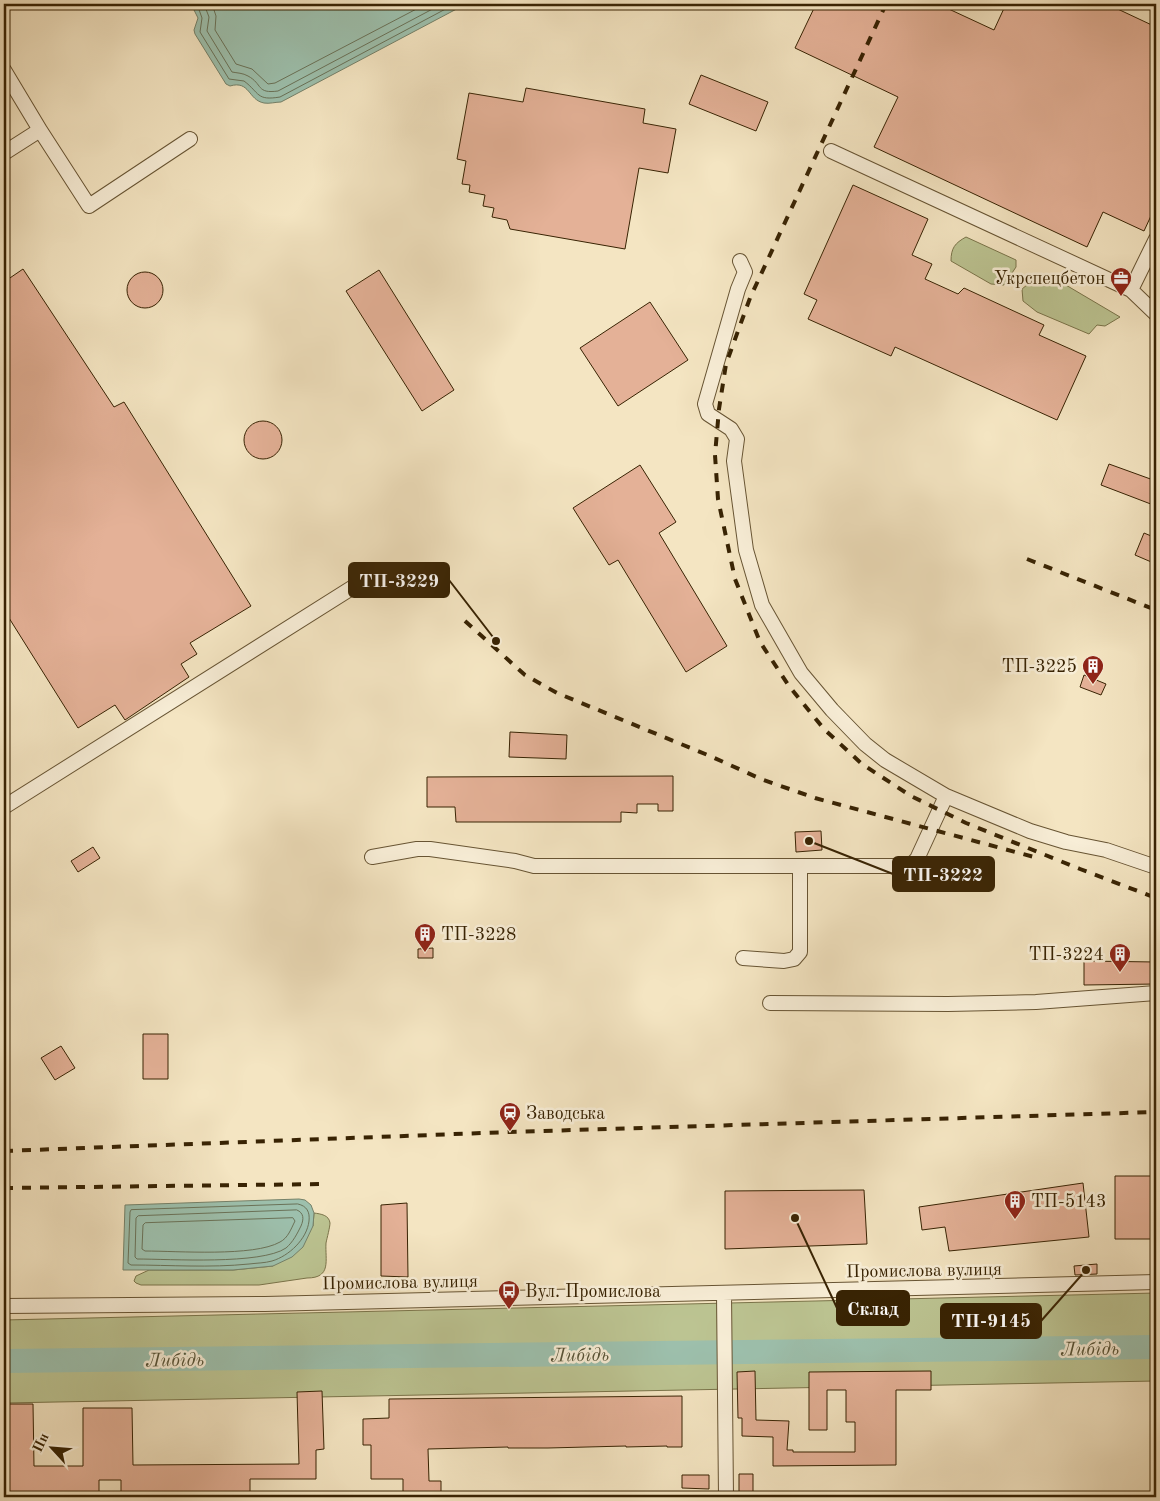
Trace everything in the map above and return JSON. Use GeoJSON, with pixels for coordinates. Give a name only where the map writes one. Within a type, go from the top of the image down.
{"type":"FeatureCollection","features":[{"type":"Feature","properties":{"kind":"street"},"geometry":{"type":"LineString","coordinates":[[4,70],[89,206],[190,139]]}},
{"type":"Feature","properties":{"kind":"street"},"geometry":{"type":"LineString","coordinates":[[4,153],[40,130]]}},
{"type":"Feature","properties":{"kind":"street"},"geometry":{"type":"LineString","coordinates":[[831,151],[1131,290],[1156,314]]}},
{"type":"Feature","properties":{"kind":"street"},"geometry":{"type":"LineString","coordinates":[[1131,290],[1156,239]]}},
{"type":"Feature","properties":{"kind":"street"},"geometry":{"type":"LineString","coordinates":[[740,261],[745,272],[738,289],[704,404],[708,414],[731,429],[737,439],[734,461],[746,550],[762,605],[801,673],[864,744],[884,760],[946,796],[1030,831],[1066,842],[1106,850],[1156,867]]}},
{"type":"Feature","properties":{"kind":"street"},"geometry":{"type":"LineString","coordinates":[[4,807],[377,572]]}},
{"type":"Feature","properties":{"kind":"street"},"geometry":{"type":"LineString","coordinates":[[372,858],[418,849],[430,849],[534,866],[907,866],[917,859],[946,796]]}},
{"type":"Feature","properties":{"kind":"street"},"geometry":{"type":"LineString","coordinates":[[743,958],[784,961],[794,959],[800,952],[800,866]]}},
{"type":"Feature","properties":{"kind":"street"},"geometry":{"type":"LineString","coordinates":[[770,1003],[948,1004],[1036,1002],[1156,993]]}},
{"type":"Feature","properties":{"kind":"street","name":"Промислова вулиця"},"geometry":{"type":"LineString","coordinates":[[4,1306],[265,1304],[1156,1282]]}},
{"type":"Feature","properties":{"kind":"street"},"geometry":{"type":"LineString","coordinates":[[724,1293],[726,1497]]}},
{"type":"Feature","properties":{"kind":"shaded area"},"geometry":{"type":"Polygon","coordinates":[[[966,237],[1016,260],[1016,267],[1004,285],[991,284],[951,261],[954,246],[966,237]]]}},
{"type":"Feature","properties":{"kind":"shaded area"},"geometry":{"type":"Polygon","coordinates":[[[1054,278],[1120,317],[1105,326],[1097,325],[1089,334],[1037,312],[1023,301],[1022,289],[1032,281],[1054,278]]]}},
{"type":"Feature","properties":{"kind":"shaded area"},"geometry":{"type":"Polygon","coordinates":[[[314,1213],[322,1214],[330,1223],[326,1243],[326,1267],[320,1275],[315,1277],[259,1285],[141,1285],[134,1281],[136,1276],[149,1270],[233,1270],[273,1266],[313,1226],[314,1213]]]}},
{"type":"Feature","properties":{"kind":"shaded area"},"geometry":{"type":"Polygon","coordinates":[[[1156,1293],[1156,1381],[4,1403],[4,1320],[1156,1293]]]}},
{"type":"Feature","properties":{"kind":"water"},"geometry":{"type":"Polygon","coordinates":[[[191,4],[466,4],[281,102],[264,103],[255,98],[242,86],[226,84],[195,34],[194,30],[198,18],[191,4]]]}},
{"type":"Feature","properties":{"kind":"water"},"geometry":{"type":"Polygon","coordinates":[[[305,1200],[311,1205],[314,1213],[313,1226],[303,1247],[292,1257],[273,1266],[233,1270],[123,1270],[125,1205],[305,1200]]]}},
{"type":"Feature","properties":{"kind":"building"},"geometry":{"type":"Polygon","coordinates":[[[816,4],[938,4],[994,30],[1006,4],[1107,4],[1156,27],[1156,205],[1144,231],[1103,212],[1087,247],[874,147],[898,97],[795,48],[816,4]]]}},
{"type":"Feature","properties":{"kind":"building"},"geometry":{"type":"Polygon","coordinates":[[[701,75],[768,102],[756,131],[689,104],[701,75]]]}},
{"type":"Feature","properties":{"kind":"building"},"geometry":{"type":"Polygon","coordinates":[[[526,88],[645,109],[643,123],[676,129],[668,173],[639,168],[625,249],[510,229],[507,220],[492,217],[494,208],[483,206],[485,195],[469,192],[470,185],[462,184],[466,161],[457,159],[469,93],[523,102],[526,88]]]}},
{"type":"Feature","properties":{"kind":"building"},"geometry":{"type":"Polygon","coordinates":[[[853,185],[928,219],[912,255],[932,264],[925,279],[958,294],[964,288],[1044,325],[1039,335],[1086,356],[1057,420],[895,347],[891,356],[808,319],[817,300],[804,294],[853,185]]]}},
{"type":"Feature","properties":{"kind":"building"},"geometry":{"type":"Polygon","coordinates":[[[23,269],[114,407],[124,402],[251,606],[190,643],[197,654],[181,664],[189,677],[125,720],[115,705],[78,728],[4,610],[4,282],[23,269]]]}},
{"type":"Feature","properties":{"kind":"building"},"geometry":{"type":"Polygon","coordinates":[[[379,270],[454,390],[422,411],[346,291],[379,270]]]}},
{"type":"Feature","properties":{"kind":"building"},"geometry":{"type":"Polygon","coordinates":[[[145,272],[152,273],[158,277],[162,283],[162,297],[158,303],[152,307],[145,308],[138,307],[132,303],[128,297],[127,290],[128,283],[132,277],[138,273],[145,272]]]}},
{"type":"Feature","properties":{"kind":"building"},"geometry":{"type":"Polygon","coordinates":[[[650,302],[688,360],[618,406],[580,348],[650,302]]]}},
{"type":"Feature","properties":{"kind":"building"},"geometry":{"type":"Polygon","coordinates":[[[263,421],[276,427],[282,440],[276,453],[263,459],[250,453],[244,440],[250,427],[263,421]]]}},
{"type":"Feature","properties":{"kind":"building"},"geometry":{"type":"Polygon","coordinates":[[[1109,464],[1156,481],[1156,506],[1101,485],[1109,464]]]}},
{"type":"Feature","properties":{"kind":"building"},"geometry":{"type":"Polygon","coordinates":[[[640,465],[676,522],[659,533],[727,646],[686,672],[618,560],[609,565],[573,508],[640,465]]]}},
{"type":"Feature","properties":{"kind":"building"},"geometry":{"type":"Polygon","coordinates":[[[1144,533],[1156,538],[1156,564],[1135,555],[1144,533]]]}},
{"type":"Feature","properties":{"kind":"building","name":"ТП-3225"},"geometry":{"type":"Polygon","coordinates":[[[1084,675],[1106,684],[1101,695],[1080,687],[1084,675]]]}},
{"type":"Feature","properties":{"kind":"building"},"geometry":{"type":"Polygon","coordinates":[[[510,732],[567,735],[566,759],[509,757],[510,732]]]}},
{"type":"Feature","properties":{"kind":"building"},"geometry":{"type":"Polygon","coordinates":[[[673,776],[673,811],[658,811],[658,804],[637,804],[637,813],[621,812],[621,822],[456,822],[455,807],[427,807],[427,777],[673,776]]]}},
{"type":"Feature","properties":{"kind":"building"},"geometry":{"type":"Polygon","coordinates":[[[821,831],[822,850],[796,852],[795,832],[821,831]]]}},
{"type":"Feature","properties":{"kind":"building"},"geometry":{"type":"Polygon","coordinates":[[[93,847],[100,858],[78,872],[71,861],[93,847]]]}},
{"type":"Feature","properties":{"kind":"building","name":"ТП-3228"},"geometry":{"type":"Polygon","coordinates":[[[433,948],[433,958],[418,958],[418,949],[433,948]]]}},
{"type":"Feature","properties":{"kind":"building","name":"ТП-3224"},"geometry":{"type":"Polygon","coordinates":[[[1084,961],[1156,962],[1156,984],[1084,985],[1084,961]]]}},
{"type":"Feature","properties":{"kind":"building"},"geometry":{"type":"Polygon","coordinates":[[[143,1034],[168,1034],[168,1079],[143,1079],[143,1034]]]}},
{"type":"Feature","properties":{"kind":"building"},"geometry":{"type":"Polygon","coordinates":[[[61,1046],[75,1068],[55,1080],[41,1058],[61,1046]]]}},
{"type":"Feature","properties":{"kind":"building"},"geometry":{"type":"Polygon","coordinates":[[[1115,1176],[1156,1176],[1156,1239],[1115,1239],[1115,1176]]]}},
{"type":"Feature","properties":{"kind":"building","name":"ТП-5143"},"geometry":{"type":"Polygon","coordinates":[[[1083,1183],[1089,1237],[949,1251],[945,1227],[922,1230],[919,1207],[1083,1183]]]}},
{"type":"Feature","properties":{"kind":"building"},"geometry":{"type":"Polygon","coordinates":[[[864,1190],[867,1244],[725,1249],[725,1191],[864,1190]]]}},
{"type":"Feature","properties":{"kind":"building"},"geometry":{"type":"Polygon","coordinates":[[[407,1203],[408,1277],[381,1276],[381,1205],[407,1203]]]}},
{"type":"Feature","properties":{"kind":"building"},"geometry":{"type":"Polygon","coordinates":[[[1097,1264],[1097,1274],[1075,1275],[1074,1266],[1097,1264]]]}},
{"type":"Feature","properties":{"kind":"building"},"geometry":{"type":"Polygon","coordinates":[[[755,1371],[756,1420],[789,1421],[787,1450],[793,1450],[793,1452],[855,1452],[855,1422],[846,1422],[846,1390],[827,1390],[827,1430],[809,1430],[809,1372],[931,1371],[931,1390],[896,1390],[896,1465],[773,1466],[773,1437],[742,1436],[742,1418],[738,1418],[737,1372],[755,1371]]]}},
{"type":"Feature","properties":{"kind":"building"},"geometry":{"type":"Polygon","coordinates":[[[322,1391],[324,1449],[316,1450],[316,1479],[250,1479],[250,1497],[121,1497],[121,1480],[99,1480],[99,1497],[4,1497],[5,1404],[33,1404],[34,1466],[83,1466],[83,1408],[132,1408],[133,1465],[299,1464],[297,1392],[322,1391]]]}},
{"type":"Feature","properties":{"kind":"building"},"geometry":{"type":"Polygon","coordinates":[[[682,1396],[682,1447],[428,1449],[429,1481],[441,1481],[441,1494],[403,1495],[403,1479],[371,1479],[371,1445],[363,1445],[363,1419],[389,1418],[389,1399],[682,1396]]]}},
{"type":"Feature","properties":{"kind":"building"},"geometry":{"type":"Polygon","coordinates":[[[739,1474],[753,1474],[753,1497],[739,1497],[739,1474]]]}},
{"type":"Feature","properties":{"kind":"building"},"geometry":{"type":"Polygon","coordinates":[[[682,1475],[709,1475],[709,1489],[682,1488],[682,1475]]]}},
{"type":"Feature","properties":{"kind":"waterway","name":"Либідь"},"geometry":{"type":"LineString","coordinates":[[4,1361],[1156,1347]]}},
{"type":"Feature","properties":{"kind":"railway"},"geometry":{"type":"LineString","coordinates":[[886,4],[750,298],[726,364],[719,409],[715,455],[718,499],[735,579],[760,642],[789,686],[824,729],[862,764],[911,796],[966,823],[1156,898]]}},
{"type":"Feature","properties":{"kind":"railway"},"geometry":{"type":"LineString","coordinates":[[1027,559],[1156,610]]}},
{"type":"Feature","properties":{"kind":"railway"},"geometry":{"type":"LineString","coordinates":[[465,621],[525,675],[557,693],[761,779],[815,798],[1034,857]]}},
{"type":"Feature","properties":{"kind":"railway"},"geometry":{"type":"LineString","coordinates":[[4,1151],[510,1132],[1156,1112]]}},
{"type":"Feature","properties":{"kind":"railway"},"geometry":{"type":"LineString","coordinates":[[4,1188],[324,1184]]}},
{"type":"Feature","properties":{"kind":"place","name":"Укрспецбетон"},"geometry":{"type":"Point","coordinates":[1121,297]}},
{"type":"Feature","properties":{"kind":"place","name":"ТП-3229"},"geometry":{"type":"Point","coordinates":[496,641]}},
{"type":"Feature","properties":{"kind":"place","name":"ТП-3225"},"geometry":{"type":"Point","coordinates":[1093,685]}},
{"type":"Feature","properties":{"kind":"place","name":"ТП-3222"},"geometry":{"type":"Point","coordinates":[809,841]}},
{"type":"Feature","properties":{"kind":"place","name":"ТП-3228"},"geometry":{"type":"Point","coordinates":[425,953]}},
{"type":"Feature","properties":{"kind":"place","name":"ТП-3224"},"geometry":{"type":"Point","coordinates":[1120,973]}},
{"type":"Feature","properties":{"kind":"place","name":"Заводська"},"geometry":{"type":"Point","coordinates":[510,1132]}},
{"type":"Feature","properties":{"kind":"place","name":"Склад"},"geometry":{"type":"Point","coordinates":[795,1218]}},
{"type":"Feature","properties":{"kind":"place","name":"ТП-5143"},"geometry":{"type":"Point","coordinates":[1015,1220]}},
{"type":"Feature","properties":{"kind":"place","name":"ТП-9145"},"geometry":{"type":"Point","coordinates":[1086,1270]}},
{"type":"Feature","properties":{"kind":"place","name":"Вул. Промислова"},"geometry":{"type":"Point","coordinates":[509,1310]}}]}
